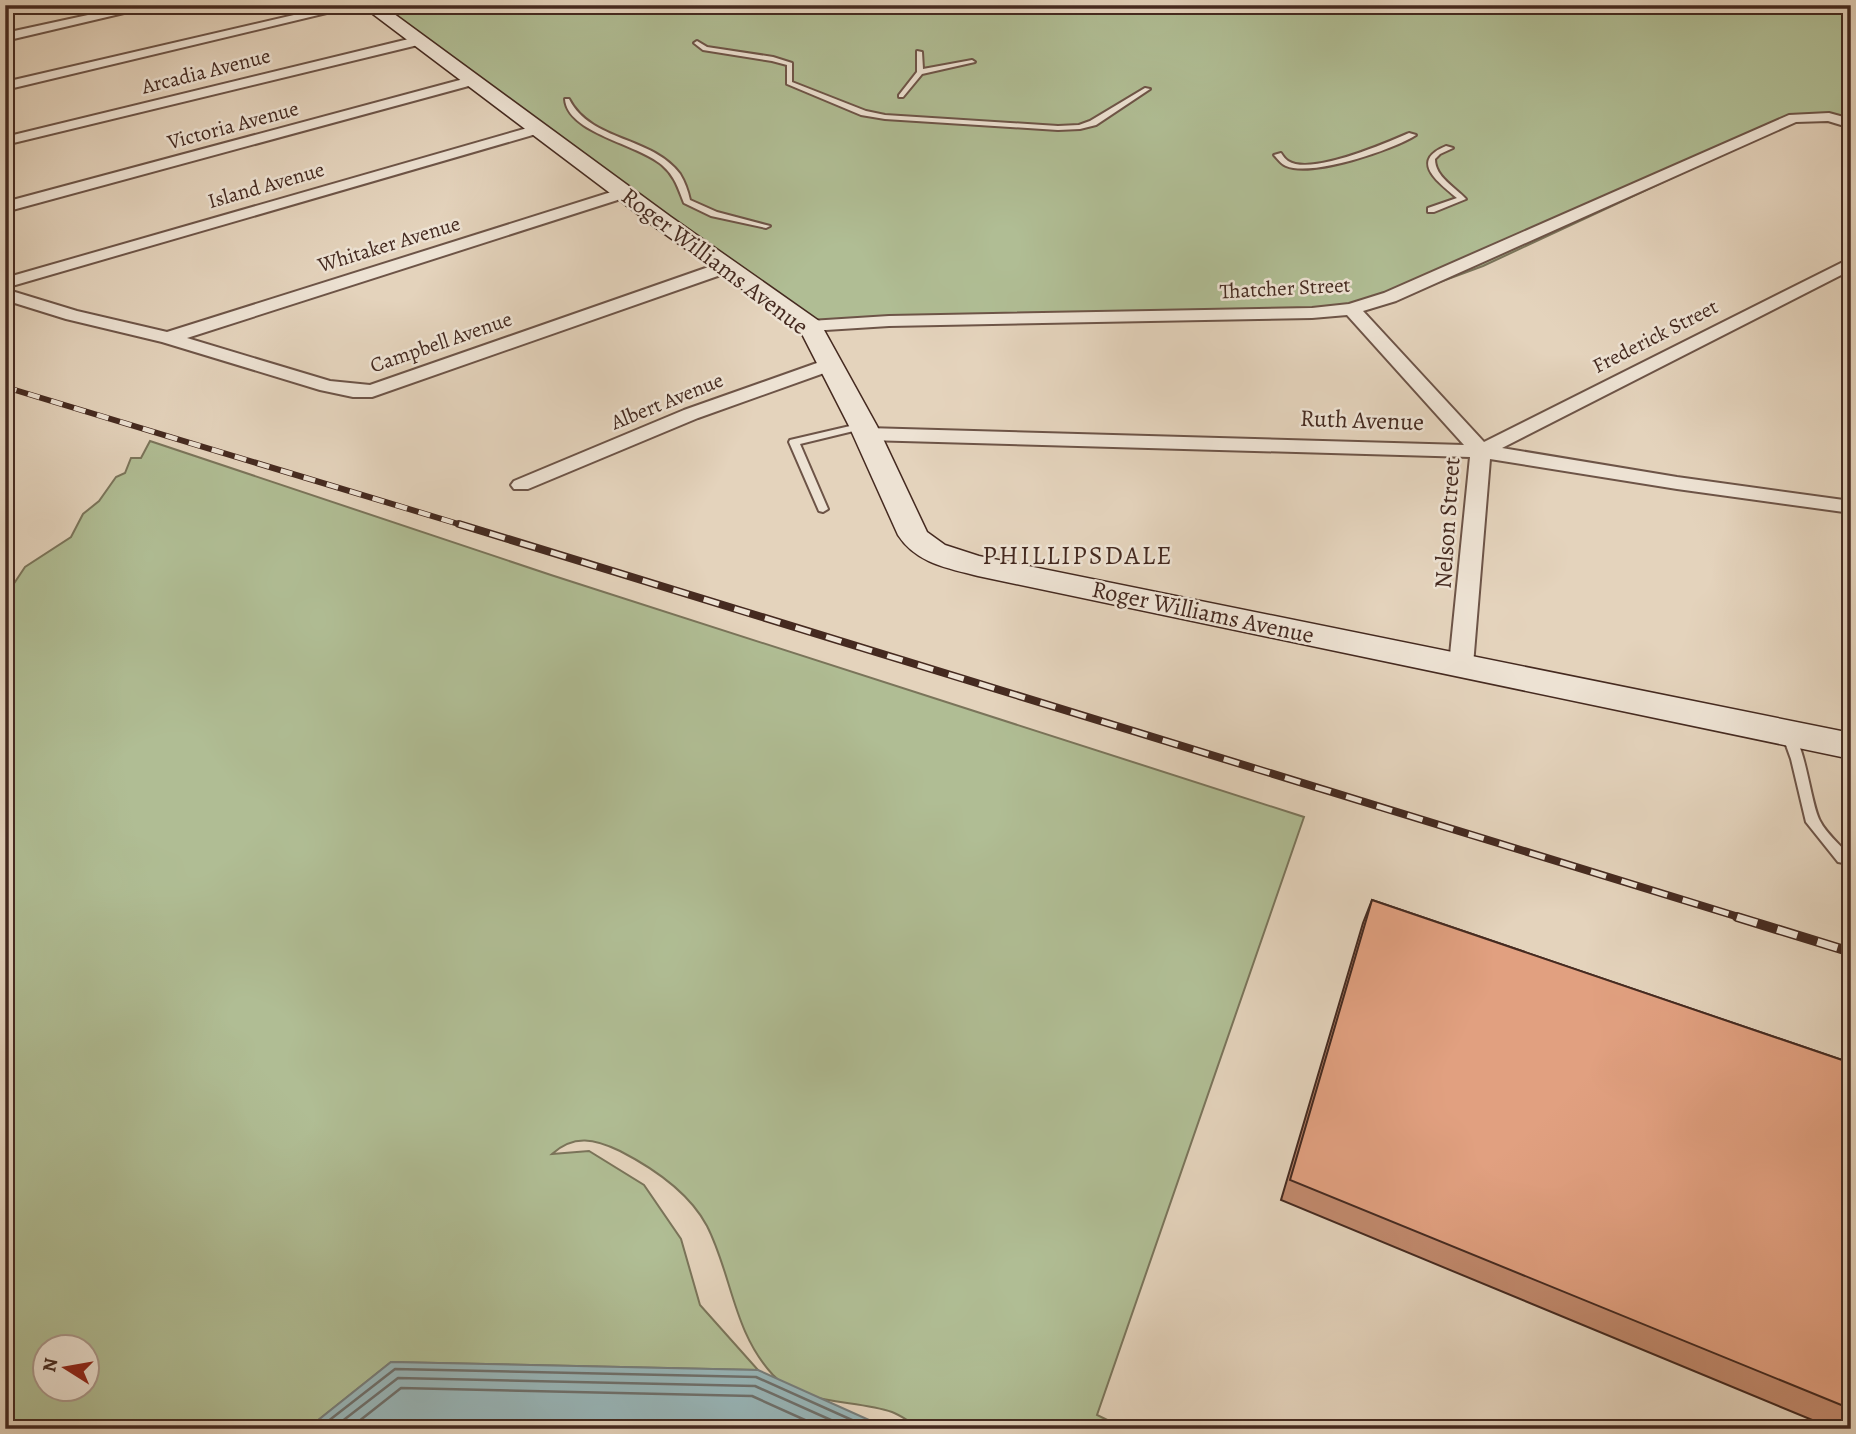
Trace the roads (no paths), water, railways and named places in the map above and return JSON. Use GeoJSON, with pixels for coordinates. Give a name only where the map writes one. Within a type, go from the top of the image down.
{"type":"FeatureCollection","features":[{"type":"Feature","properties":{"kind":"main road","name":"Roger Williams Avenue"},"geometry":{"type":"LineString","coordinates":[[370,5],[624,193],[810,326],[865,430],[913,535],[919,544],[940,555],[991,568],[1851,747]]}},
{"type":"Feature","properties":{"kind":"street"},"geometry":{"type":"LineString","coordinates":[[5,37],[152,5]]}},
{"type":"Feature","properties":{"kind":"street"},"geometry":{"type":"LineString","coordinates":[[5,86],[354,5]]}},
{"type":"Feature","properties":{"kind":"street","name":"Arcadia Avenue"},"geometry":{"type":"LineString","coordinates":[[5,141],[417,41]]}},
{"type":"Feature","properties":{"kind":"street","name":"Victoria Avenue"},"geometry":{"type":"LineString","coordinates":[[5,207],[471,81]]}},
{"type":"Feature","properties":{"kind":"street","name":"Thatcher Street"},"geometry":{"type":"LineString","coordinates":[[810,326],[902,321],[1312,313],[1351,309],[1390,297],[1794,118],[1829,117],[1851,124]]}},
{"type":"Feature","properties":{"kind":"street","name":"Island Avenue"},"geometry":{"type":"LineString","coordinates":[[5,283],[538,129]]}},
{"type":"Feature","properties":{"kind":"street","name":"Whitaker Avenue"},"geometry":{"type":"LineString","coordinates":[[168,338],[624,193]]}},
{"type":"Feature","properties":{"kind":"street","name":"Frederick Street"},"geometry":{"type":"LineString","coordinates":[[1482,451],[1851,263]]}},
{"type":"Feature","properties":{"kind":"street","name":"Campbell Avenue"},"geometry":{"type":"LineString","coordinates":[[5,295],[72,315],[168,338],[327,386],[372,391],[726,267]]}},
{"type":"Feature","properties":{"kind":"street","name":"Nelson Street"},"geometry":{"type":"LineString","coordinates":[[1351,309],[1482,451],[1461,665]]}},
{"type":"Feature","properties":{"kind":"street","name":"Albert Avenue"},"geometry":{"type":"LineString","coordinates":[[521,485],[691,414],[831,364]]}},
{"type":"Feature","properties":{"kind":"street","name":"Ruth Avenue"},"geometry":{"type":"LineString","coordinates":[[865,430],[1482,451],[1677,484],[1847,504]]}},
{"type":"Feature","properties":{"kind":"lane"},"geometry":{"type":"LineString","coordinates":[[696,43],[705,49],[790,64],[789,83],[864,113],[902,119],[1080,127],[1093,123],[1147,89]]}},
{"type":"Feature","properties":{"kind":"lane"},"geometry":{"type":"LineString","coordinates":[[901,96],[919,72],[919,52]]}},
{"type":"Feature","properties":{"kind":"lane"},"geometry":{"type":"LineString","coordinates":[[919,72],[972,62]]}},
{"type":"Feature","properties":{"kind":"lane"},"geometry":{"type":"LineString","coordinates":[[567,100],[571,111],[578,118],[613,139],[660,159],[676,174],[687,201],[714,214],[766,226]]}},
{"type":"Feature","properties":{"kind":"lane"},"geometry":{"type":"LineString","coordinates":[[1278,155],[1288,166],[1305,169],[1362,154],[1412,135]]}},
{"type":"Feature","properties":{"kind":"lane"},"geometry":{"type":"LineString","coordinates":[[1431,211],[1462,199],[1442,184],[1433,170],[1432,164],[1438,153],[1449,148]]}},
{"type":"Feature","properties":{"kind":"lane"},"geometry":{"type":"LineString","coordinates":[[823,509],[794,442],[865,430]]}},
{"type":"Feature","properties":{"kind":"lane"},"geometry":{"type":"LineString","coordinates":[[1788,734],[1813,822],[1843,858]]}},
{"type":"Feature","properties":{"kind":"water"},"geometry":{"type":"Polygon","coordinates":[[[391,1362],[758,1370],[889,1429],[307,1429],[391,1362]]]}},
{"type":"Feature","properties":{"kind":"railway"},"geometry":{"type":"LineString","coordinates":[[5,387],[465,526]]}},
{"type":"Feature","properties":{"kind":"railway"},"geometry":{"type":"LineString","coordinates":[[459,524],[1742,918]]}},
{"type":"Feature","properties":{"kind":"railway"},"geometry":{"type":"LineString","coordinates":[[1737,917],[1851,952]]}},
{"type":"Feature","properties":{"kind":"district","name":"PHILLIPSDALE"},"geometry":{"type":"Point","coordinates":[1078,555]}}]}
